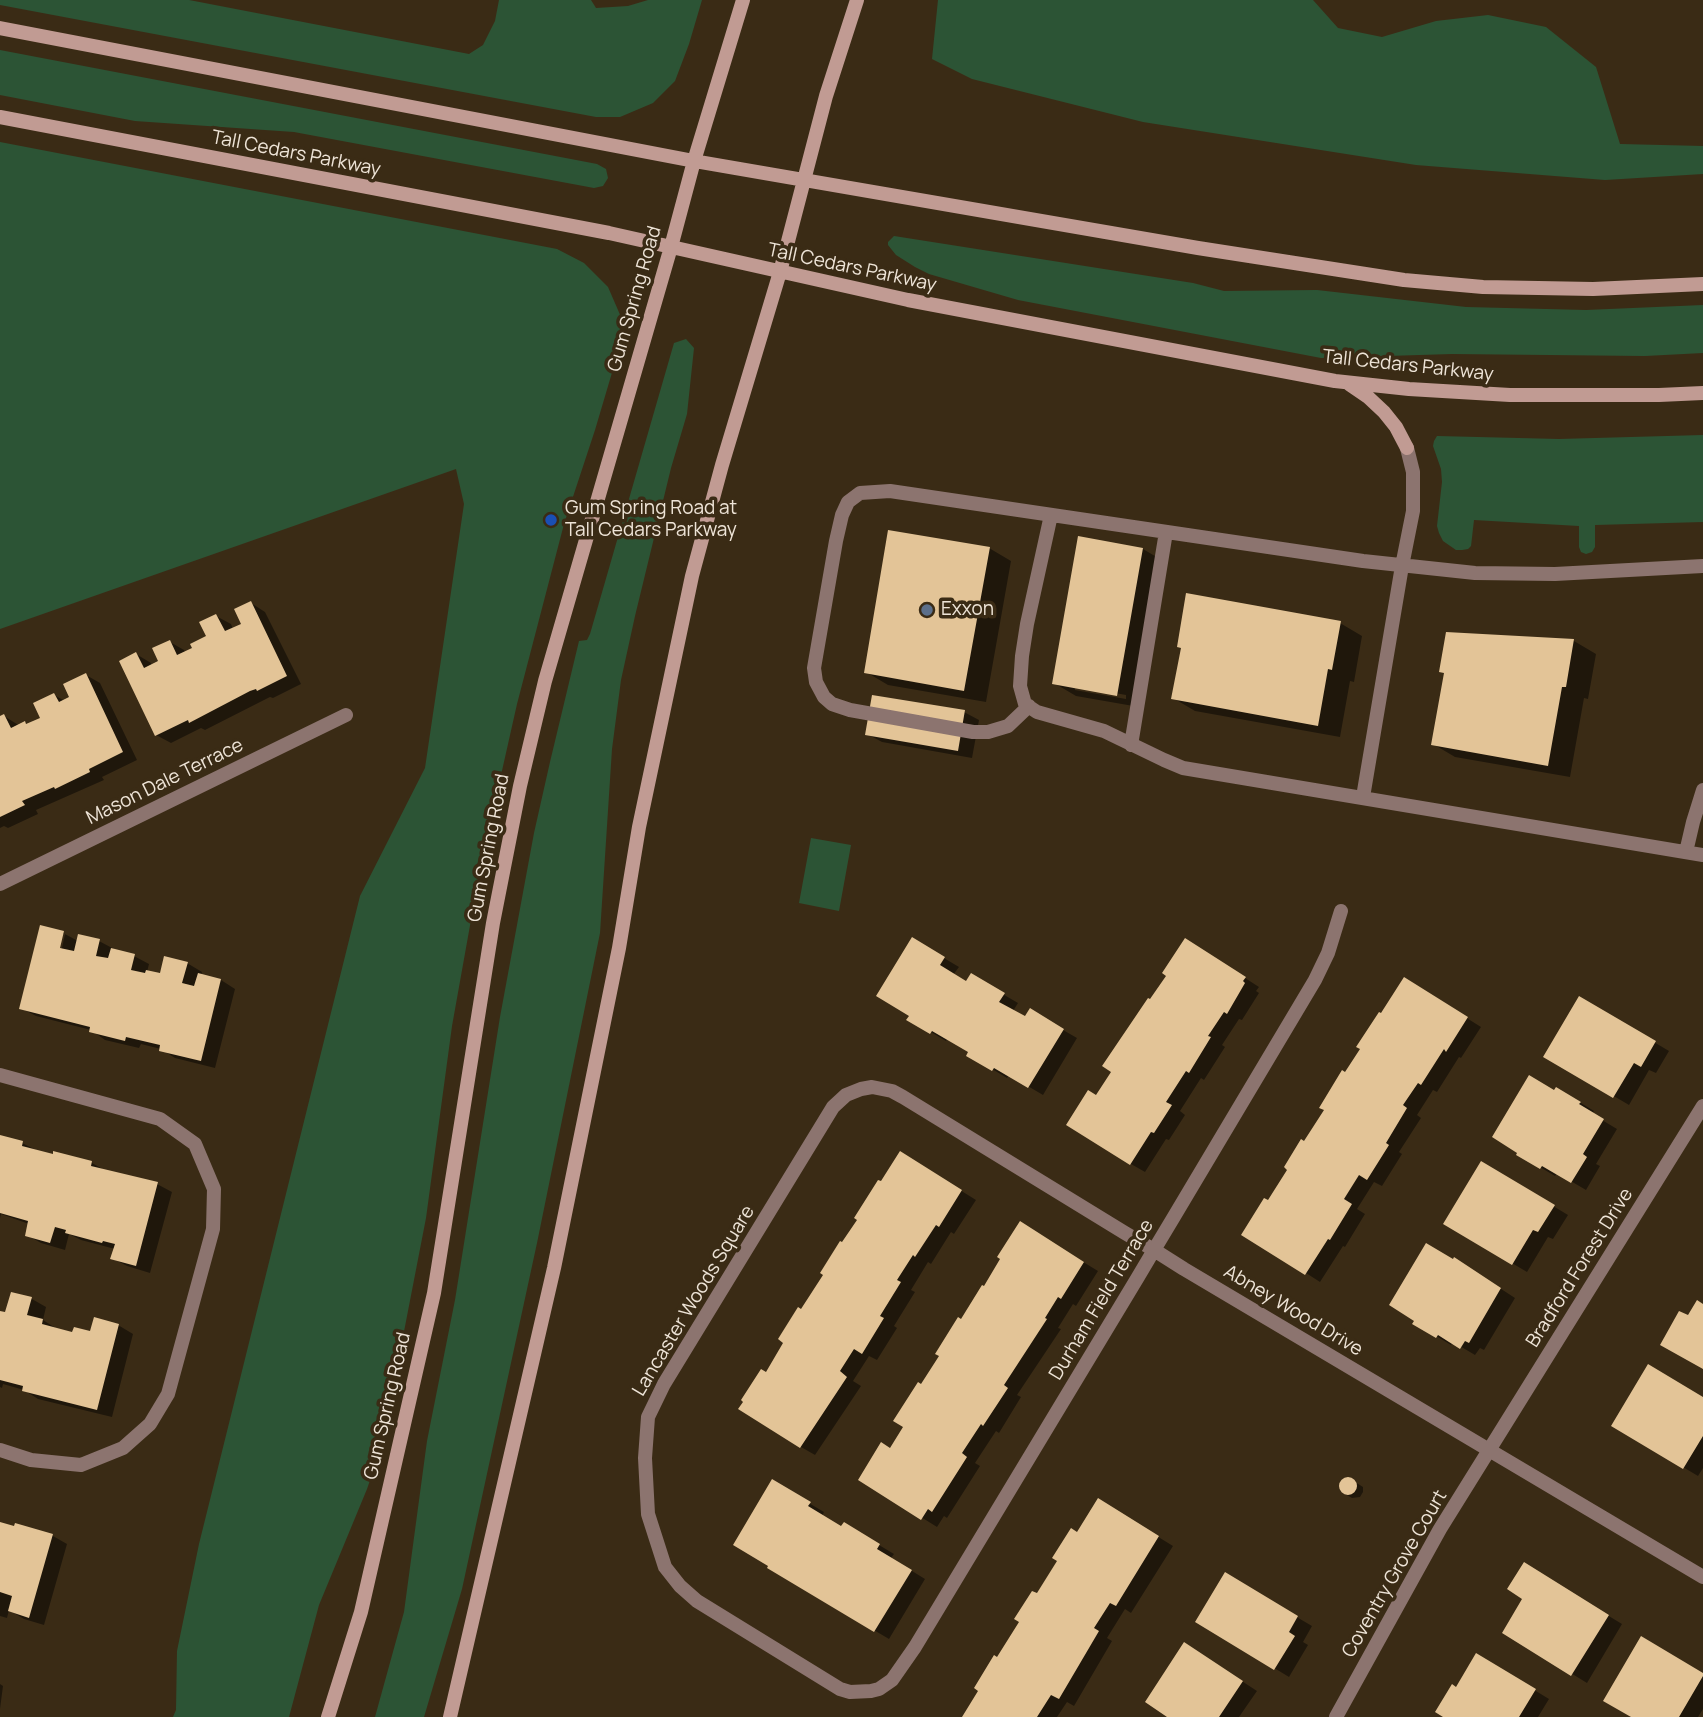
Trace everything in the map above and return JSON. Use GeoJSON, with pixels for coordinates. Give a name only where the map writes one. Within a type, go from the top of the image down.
{"type":"FeatureCollection","features":[{"type":"Feature","properties":{"kind":"main road","name":"Gum Spring Road"},"geometry":{"type":"LineString","coordinates":[[328,1717],[361,1612],[434,1293],[493,923],[523,773],[545,681],[694,161],[743,0]]}},
{"type":"Feature","properties":{"kind":"main road"},"geometry":{"type":"LineString","coordinates":[[450,1717],[554,1268],[619,948],[639,827],[692,576],[722,464],[806,180],[826,96],[857,0]]}},
{"type":"Feature","properties":{"kind":"main road"},"geometry":{"type":"LineString","coordinates":[[0,28],[694,161],[1198,248],[1404,280],[1483,287],[1579,288],[1703,284]]}},
{"type":"Feature","properties":{"kind":"main road","name":"Tall Cedars Parkway"},"geometry":{"type":"LineString","coordinates":[[0,117],[609,233],[908,300],[1345,382],[1409,390],[1510,395],[1703,393]]}},
{"type":"Feature","properties":{"kind":"main road"},"geometry":{"type":"LineString","coordinates":[[1345,382],[1368,397],[1384,412],[1407,448]]}},
{"type":"Feature","properties":{"kind":"street"},"geometry":{"type":"LineString","coordinates":[[1363,797],[1413,511],[1413,472],[1407,448]]}},
{"type":"Feature","properties":{"kind":"street"},"geometry":{"type":"LineString","coordinates":[[1028,706],[1008,726],[988,732],[972,732],[850,710],[832,704],[824,696],[816,682],[814,668],[842,515],[848,502],[860,493],[890,491],[1402,566],[1475,573],[1555,574],[1703,566]]}},
{"type":"Feature","properties":{"kind":"street"},"geometry":{"type":"LineString","coordinates":[[1051,515],[1022,656],[1020,686],[1025,704],[1037,712],[1104,731],[1183,768],[1703,855]]}},
{"type":"Feature","properties":{"kind":"street"},"geometry":{"type":"LineString","coordinates":[[1131,745],[1166,532]]}},
{"type":"Feature","properties":{"kind":"street","name":"Mason Dale Terrace"},"geometry":{"type":"LineString","coordinates":[[0,884],[346,715]]}},
{"type":"Feature","properties":{"kind":"street"},"geometry":{"type":"LineString","coordinates":[[1686,852],[1692,822],[1703,790]]}},
{"type":"Feature","properties":{"kind":"street","name":"Durham Field Terrace"},"geometry":{"type":"LineString","coordinates":[[872,1691],[886,1684],[898,1673],[1154,1251],[1315,980],[1328,953],[1341,911]]}},
{"type":"Feature","properties":{"kind":"street"},"geometry":{"type":"LineString","coordinates":[[0,1074],[160,1119],[195,1144],[214,1189],[213,1229],[172,1381],[168,1394],[150,1424],[123,1448],[81,1465],[31,1460],[0,1450]]}},
{"type":"Feature","properties":{"kind":"street","name":"Abney Wood Drive"},"geometry":{"type":"LineString","coordinates":[[861,1089],[872,1087],[892,1091],[904,1097],[1154,1251],[1703,1577]]}},
{"type":"Feature","properties":{"kind":"street","name":"Lancaster Woods Square"},"geometry":{"type":"LineString","coordinates":[[861,1089],[846,1095],[833,1107],[664,1384],[648,1417],[645,1458],[648,1514],[654,1536],[665,1567],[680,1586],[697,1601],[840,1689],[850,1692],[872,1691]]}},
{"type":"Feature","properties":{"kind":"street","name":"Bradford Forest Drive"},"geometry":{"type":"LineString","coordinates":[[1490,1451],[1703,1106]]}},
{"type":"Feature","properties":{"kind":"street","name":"Coventry Grove Court"},"geometry":{"type":"LineString","coordinates":[[1336,1717],[1440,1529],[1490,1451]]}},
{"type":"Feature","properties":{"kind":"green space"},"geometry":{"type":"Polygon","coordinates":[[[0,0],[189,0],[469,54],[483,45],[495,21],[499,0],[591,0],[596,8],[628,6],[648,0],[702,0],[675,81],[653,103],[620,117],[596,117],[0,5],[0,0]]]}},
{"type":"Feature","properties":{"kind":"green space"},"geometry":{"type":"Polygon","coordinates":[[[938,0],[1313,0],[1338,28],[1382,37],[1436,21],[1488,15],[1546,27],[1596,67],[1620,144],[1703,146],[1703,174],[1605,180],[1416,165],[1143,122],[972,79],[932,59],[938,0]]]}},
{"type":"Feature","properties":{"kind":"green space"},"geometry":{"type":"Polygon","coordinates":[[[0,50],[597,164],[606,169],[608,178],[603,186],[594,188],[294,132],[135,121],[0,95],[0,50]]]}},
{"type":"Feature","properties":{"kind":"green space"},"geometry":{"type":"Polygon","coordinates":[[[0,142],[557,249],[584,263],[608,287],[621,317],[619,349],[564,524],[517,704],[481,864],[452,1026],[426,1218],[382,1445],[367,1489],[319,1605],[289,1717],[173,1717],[176,1710],[177,1651],[199,1544],[360,896],[425,768],[464,504],[456,469],[0,629],[0,142]]]}},
{"type":"Feature","properties":{"kind":"green space"},"geometry":{"type":"Polygon","coordinates":[[[894,236],[1193,283],[1224,291],[1317,290],[1466,307],[1586,310],[1703,305],[1703,353],[1645,356],[1452,354],[1321,358],[1018,300],[929,274],[915,267],[896,255],[888,245],[894,236]]]}},
{"type":"Feature","properties":{"kind":"green space"},"geometry":{"type":"Polygon","coordinates":[[[686,339],[694,348],[687,414],[671,468],[621,680],[612,749],[600,933],[537,1243],[462,1589],[424,1717],[375,1717],[404,1612],[427,1441],[455,1300],[500,1017],[550,762],[579,641],[587,640],[590,634],[674,343],[686,339]]]}},
{"type":"Feature","properties":{"kind":"green space"},"geometry":{"type":"Polygon","coordinates":[[[1703,435],[1703,522],[1595,525],[1595,547],[1592,552],[1586,554],[1581,552],[1579,547],[1579,526],[1474,520],[1471,546],[1462,550],[1456,550],[1443,541],[1439,533],[1437,526],[1442,482],[1441,469],[1433,446],[1437,436],[1559,439],[1703,435]]]}},
{"type":"Feature","properties":{"kind":"green space"},"geometry":{"type":"Polygon","coordinates":[[[811,838],[851,845],[839,911],[799,903],[811,838]]]}},
{"type":"Feature","properties":{"kind":"building","name":"Exxon"},"geometry":{"type":"Polygon","coordinates":[[[888,530],[990,547],[964,691],[864,673],[888,530]]]}},
{"type":"Feature","properties":{"kind":"building"},"geometry":{"type":"Polygon","coordinates":[[[1078,536],[1143,548],[1117,696],[1052,684],[1078,536]]]}},
{"type":"Feature","properties":{"kind":"building"},"geometry":{"type":"Polygon","coordinates":[[[1186,593],[1341,621],[1332,670],[1328,669],[1318,726],[1171,699],[1181,648],[1177,647],[1186,593]]]}},
{"type":"Feature","properties":{"kind":"building"},"geometry":{"type":"Polygon","coordinates":[[[251,601],[287,676],[257,691],[250,691],[189,723],[188,720],[155,736],[119,661],[136,652],[144,668],[158,661],[152,648],[170,640],[177,655],[192,648],[190,644],[206,636],[199,622],[216,614],[225,631],[241,624],[234,609],[251,601]]]}},
{"type":"Feature","properties":{"kind":"building"},"geometry":{"type":"Polygon","coordinates":[[[1446,632],[1574,639],[1566,687],[1562,687],[1548,766],[1431,745],[1444,673],[1439,672],[1446,632]]]}},
{"type":"Feature","properties":{"kind":"building"},"geometry":{"type":"Polygon","coordinates":[[[86,673],[123,752],[55,789],[54,787],[22,801],[25,805],[0,817],[0,716],[4,714],[11,728],[40,718],[33,703],[54,693],[59,702],[69,697],[63,684],[86,673]]]}},
{"type":"Feature","properties":{"kind":"building"},"geometry":{"type":"Polygon","coordinates":[[[872,695],[965,710],[958,751],[865,735],[872,695]]]}},
{"type":"Feature","properties":{"kind":"building"},"geometry":{"type":"Polygon","coordinates":[[[40,925],[64,931],[60,948],[74,951],[78,934],[100,939],[96,956],[108,958],[111,948],[135,954],[131,970],[160,973],[164,956],[188,962],[182,983],[194,986],[198,973],[221,979],[201,1061],[159,1051],[160,1045],[126,1037],[125,1041],[89,1032],[90,1027],[19,1009],[40,925]]]}},
{"type":"Feature","properties":{"kind":"building"},"geometry":{"type":"Polygon","coordinates":[[[912,937],[945,957],[940,965],[966,981],[971,973],[1005,993],[999,1002],[1025,1016],[1030,1008],[1064,1029],[1028,1088],[994,1068],[992,1071],[966,1056],[968,1052],[932,1031],[930,1034],[906,1020],[909,1016],[876,996],[912,937]]]}},
{"type":"Feature","properties":{"kind":"building"},"geometry":{"type":"Polygon","coordinates":[[[1185,938],[1246,977],[1243,981],[1245,983],[1227,1014],[1224,1012],[1208,1036],[1211,1037],[1189,1073],[1186,1071],[1166,1102],[1172,1105],[1130,1165],[1066,1125],[1088,1090],[1096,1095],[1111,1072],[1102,1066],[1166,976],[1162,973],[1185,938]]]}},
{"type":"Feature","properties":{"kind":"building"},"geometry":{"type":"Polygon","coordinates":[[[1404,977],[1468,1017],[1446,1052],[1444,1049],[1421,1085],[1418,1083],[1403,1105],[1407,1108],[1386,1143],[1389,1145],[1367,1180],[1359,1175],[1344,1199],[1352,1204],[1305,1275],[1241,1235],[1264,1198],[1268,1200],[1287,1170],[1284,1167],[1301,1139],[1304,1141],[1324,1110],[1319,1108],[1342,1070],[1345,1072],[1360,1049],[1356,1047],[1404,977]]]}},
{"type":"Feature","properties":{"kind":"building"},"geometry":{"type":"Polygon","coordinates":[[[1579,996],[1656,1041],[1641,1067],[1634,1063],[1613,1098],[1543,1057],[1579,996]]]}},
{"type":"Feature","properties":{"kind":"building"},"geometry":{"type":"Polygon","coordinates":[[[1529,1075],[1554,1090],[1556,1087],[1604,1119],[1583,1154],[1587,1157],[1571,1183],[1542,1166],[1540,1169],[1492,1137],[1529,1075]]]}},
{"type":"Feature","properties":{"kind":"building"},"geometry":{"type":"Polygon","coordinates":[[[0,1135],[23,1141],[22,1146],[92,1161],[91,1166],[158,1182],[136,1266],[110,1259],[115,1244],[65,1233],[66,1230],[55,1227],[50,1243],[25,1236],[28,1221],[0,1213],[0,1135]]]}},
{"type":"Feature","properties":{"kind":"building"},"geometry":{"type":"Polygon","coordinates":[[[900,1151],[962,1190],[939,1227],[936,1225],[897,1280],[901,1282],[880,1316],[884,1318],[862,1354],[854,1349],[840,1371],[847,1377],[800,1448],[738,1409],[743,1402],[741,1400],[761,1369],[766,1372],[783,1343],[778,1339],[798,1307],[801,1309],[823,1275],[820,1273],[840,1241],[842,1242],[857,1220],[854,1218],[900,1151]]]}},
{"type":"Feature","properties":{"kind":"building"},"geometry":{"type":"Polygon","coordinates":[[[1481,1161],[1555,1205],[1538,1232],[1533,1230],[1512,1265],[1443,1224],[1481,1161]]]}},
{"type":"Feature","properties":{"kind":"building"},"geometry":{"type":"Polygon","coordinates":[[[1020,1221],[1084,1262],[1061,1299],[1058,1297],[1045,1318],[1047,1319],[1004,1385],[1008,1388],[962,1453],[967,1457],[932,1512],[928,1509],[921,1520],[858,1480],[881,1442],[890,1448],[903,1427],[893,1421],[918,1382],[921,1384],[939,1356],[935,1354],[958,1317],[961,1319],[982,1285],[984,1286],[1000,1259],[997,1257],[1020,1221]]]}},
{"type":"Feature","properties":{"kind":"building"},"geometry":{"type":"Polygon","coordinates":[[[1426,1243],[1453,1259],[1454,1257],[1501,1288],[1469,1343],[1465,1341],[1460,1349],[1438,1335],[1436,1338],[1412,1324],[1414,1321],[1389,1305],[1426,1243]]]}},
{"type":"Feature","properties":{"kind":"building"},"geometry":{"type":"Polygon","coordinates":[[[11,1292],[32,1297],[27,1315],[43,1319],[42,1324],[72,1332],[74,1327],[90,1331],[94,1317],[119,1324],[97,1410],[22,1391],[23,1386],[0,1380],[0,1311],[5,1312],[11,1292]]]}},
{"type":"Feature","properties":{"kind":"building"},"geometry":{"type":"Polygon","coordinates":[[[1697,1300],[1703,1304],[1703,1369],[1660,1345],[1679,1311],[1688,1315],[1697,1300]]]}},
{"type":"Feature","properties":{"kind":"building"},"geometry":{"type":"Polygon","coordinates":[[[1648,1364],[1703,1397],[1703,1436],[1683,1469],[1611,1426],[1648,1364]]]}},
{"type":"Feature","properties":{"kind":"building"},"geometry":{"type":"Polygon","coordinates":[[[1348,1477],[1354,1480],[1357,1486],[1354,1492],[1348,1495],[1342,1492],[1339,1486],[1342,1480],[1348,1477]]]}},
{"type":"Feature","properties":{"kind":"building"},"geometry":{"type":"Polygon","coordinates":[[[772,1479],[811,1502],[808,1506],[841,1526],[844,1522],[880,1544],[877,1549],[912,1570],[874,1632],[733,1545],[772,1479]]]}},
{"type":"Feature","properties":{"kind":"building"},"geometry":{"type":"Polygon","coordinates":[[[1098,1498],[1159,1536],[1116,1606],[1110,1603],[1094,1628],[1099,1631],[1059,1699],[1051,1695],[1037,1717],[962,1717],[978,1691],[974,1688],[1019,1622],[1014,1619],[1032,1591],[1037,1593],[1057,1561],[1052,1558],[1071,1528],[1077,1532],[1098,1498]]]}},
{"type":"Feature","properties":{"kind":"building"},"geometry":{"type":"Polygon","coordinates":[[[0,1522],[14,1526],[15,1523],[53,1534],[29,1618],[8,1611],[12,1596],[0,1592],[0,1522]]]}},
{"type":"Feature","properties":{"kind":"building"},"geometry":{"type":"Polygon","coordinates":[[[1524,1562],[1609,1615],[1571,1676],[1502,1633],[1522,1599],[1507,1589],[1524,1562]]]}},
{"type":"Feature","properties":{"kind":"building"},"geometry":{"type":"Polygon","coordinates":[[[1225,1572],[1298,1616],[1289,1632],[1295,1636],[1274,1670],[1195,1622],[1225,1572]]]}},
{"type":"Feature","properties":{"kind":"building"},"geometry":{"type":"Polygon","coordinates":[[[1641,1636],[1703,1673],[1679,1717],[1631,1717],[1603,1701],[1641,1636]]]}},
{"type":"Feature","properties":{"kind":"building"},"geometry":{"type":"Polygon","coordinates":[[[1184,1642],[1243,1681],[1219,1717],[1167,1717],[1145,1702],[1184,1642]]]}},
{"type":"Feature","properties":{"kind":"building"},"geometry":{"type":"Polygon","coordinates":[[[1476,1653],[1536,1689],[1519,1717],[1443,1717],[1435,1712],[1452,1684],[1456,1687],[1476,1653]]]}},
{"type":"Feature","properties":{"kind":"place","name":"Gum Spring Road at Tall Cedars Parkway"},"geometry":{"type":"Point","coordinates":[551,520]}},
{"type":"Feature","properties":{"kind":"place","name":"Exxon"},"geometry":{"type":"Point","coordinates":[927,610]}}]}
